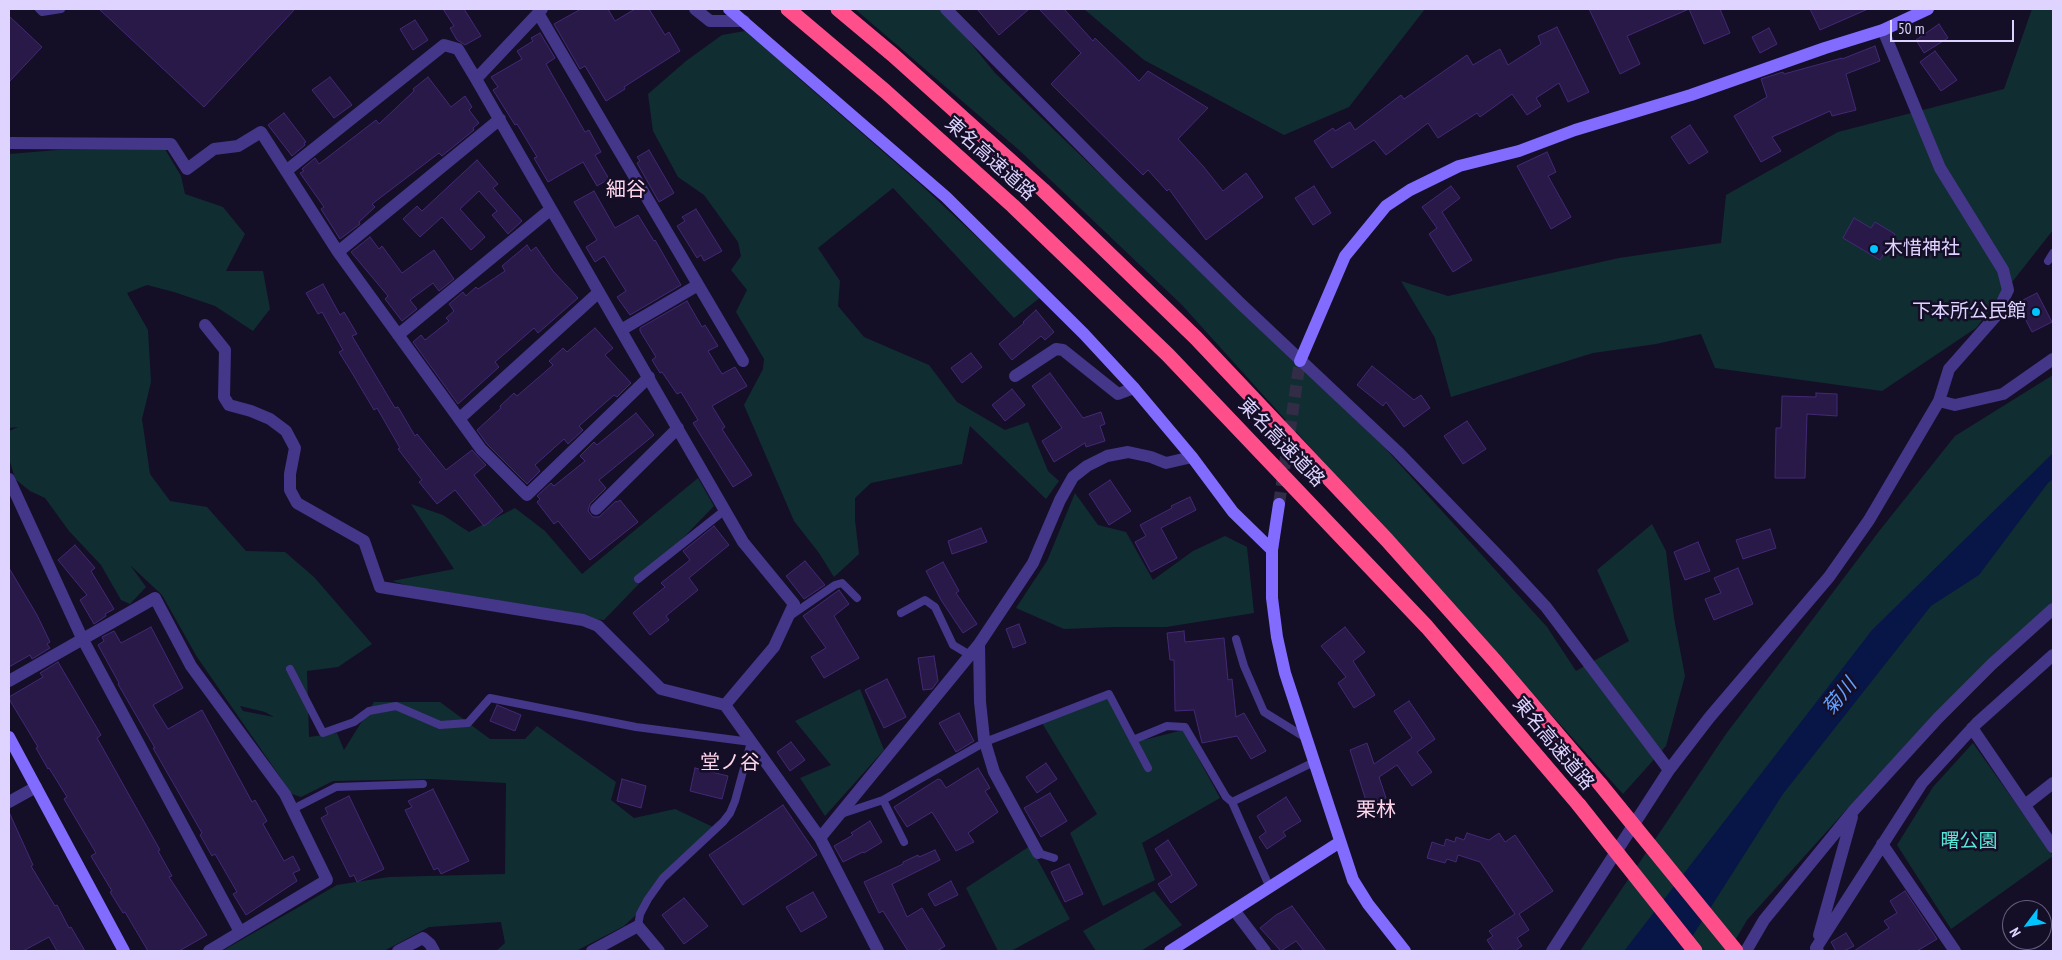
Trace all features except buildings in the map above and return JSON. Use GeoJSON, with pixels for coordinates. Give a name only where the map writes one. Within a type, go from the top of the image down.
{"type":"FeatureCollection","features":[{"type":"Feature","properties":{"kind":"highway","name":"東名高速道路"},"geometry":{"type":"LineString","coordinates":[[788,9],[885,91],[998,193],[1168,355],[1427,627],[1579,804],[1695,951]]}},
{"type":"Feature","properties":{"kind":"highway","name":"東名高速道路"},"geometry":{"type":"LineString","coordinates":[[838,9],[893,55],[1043,190],[1196,338],[1387,540],[1495,661],[1600,784],[1736,951]]}},
{"type":"Feature","properties":{"kind":"street"},"geometry":{"type":"LineString","coordinates":[[695,9],[710,21],[744,21]]}},
{"type":"Feature","properties":{"kind":"street"},"geometry":{"type":"LineString","coordinates":[[729,9],[946,197],[1084,334],[1134,388],[1192,457],[1232,512],[1272,550]]}},
{"type":"Feature","properties":{"kind":"street"},"geometry":{"type":"LineString","coordinates":[[946,9],[1116,181],[1300,361],[1398,452],[1546,608],[1669,770]]}},
{"type":"Feature","properties":{"kind":"street"},"geometry":{"type":"LineString","coordinates":[[1300,361],[1345,256],[1386,206],[1410,190],[1459,166],[1519,152],[1575,130],[1691,95],[1825,48],[1883,30],[1928,9]]}},
{"type":"Feature","properties":{"kind":"street"},"geometry":{"type":"LineString","coordinates":[[476,79],[540,11],[742,360]]}},
{"type":"Feature","properties":{"kind":"street"},"geometry":{"type":"LineString","coordinates":[[1552,951],[1669,770],[1709,718],[1829,577],[1869,520],[1939,402],[1949,369],[1995,317],[2008,290],[2003,270],[1940,168],[1883,30]]}},
{"type":"Feature","properties":{"kind":"street"},"geometry":{"type":"LineString","coordinates":[[286,171],[444,45],[458,49],[743,542],[794,604],[774,647],[725,705]]}},
{"type":"Feature","properties":{"kind":"street"},"geometry":{"type":"LineString","coordinates":[[338,252],[500,119]]}},
{"type":"Feature","properties":{"kind":"street"},"geometry":{"type":"LineString","coordinates":[[9,143],[171,144],[187,169],[214,149],[238,146],[261,132],[338,252],[459,419],[481,449],[527,495],[649,378]]}},
{"type":"Feature","properties":{"kind":"street"},"geometry":{"type":"LineString","coordinates":[[398,335],[551,208]]}},
{"type":"Feature","properties":{"kind":"street"},"geometry":{"type":"LineString","coordinates":[[621,330],[698,285]]}},
{"type":"Feature","properties":{"kind":"street"},"geometry":{"type":"LineString","coordinates":[[459,419],[599,292]]}},
{"type":"Feature","properties":{"kind":"street"},"geometry":{"type":"LineString","coordinates":[[205,325],[225,350],[224,397],[226,401],[229,405],[270,419],[286,431],[295,448],[290,474],[290,490],[297,503],[364,541],[380,587],[583,620],[598,626],[661,689],[725,705],[820,838],[878,951]]}},
{"type":"Feature","properties":{"kind":"street"},"geometry":{"type":"LineString","coordinates":[[1015,376],[1056,349],[1063,350],[1118,394],[1134,388]]}},
{"type":"Feature","properties":{"kind":"street"},"geometry":{"type":"LineString","coordinates":[[1939,402],[1955,405],[2003,394],[2053,359]]}},
{"type":"Feature","properties":{"kind":"street"},"geometry":{"type":"LineString","coordinates":[[596,509],[678,428]]}},
{"type":"Feature","properties":{"kind":"street"},"geometry":{"type":"LineString","coordinates":[[820,838],[979,644],[1033,563],[1060,500],[1073,477],[1087,466],[1107,456],[1128,452],[1151,457],[1166,463],[1192,457]]}},
{"type":"Feature","properties":{"kind":"street"},"geometry":{"type":"LineString","coordinates":[[9,479],[82,638],[240,932]]}},
{"type":"Feature","properties":{"kind":"street"},"geometry":{"type":"LineString","coordinates":[[1279,504],[1272,550],[1272,598],[1277,637],[1285,674],[1353,880],[1368,904],[1406,951]]}},
{"type":"Feature","properties":{"kind":"street"},"geometry":{"type":"LineString","coordinates":[[9,681],[154,598],[191,666],[285,794],[327,880],[209,951]]}},
{"type":"Feature","properties":{"kind":"street"},"geometry":{"type":"LineString","coordinates":[[1746,951],[1764,920],[1854,810],[1938,718],[1995,660],[2053,609]]}},
{"type":"Feature","properties":{"kind":"street"},"geometry":{"type":"LineString","coordinates":[[979,644],[980,702],[985,742],[994,772],[1038,853]]}},
{"type":"Feature","properties":{"kind":"street"},"geometry":{"type":"LineString","coordinates":[[1817,950],[1922,783],[1972,728],[2053,655]]}},
{"type":"Feature","properties":{"kind":"street"},"geometry":{"type":"LineString","coordinates":[[1972,728],[2053,847]]}},
{"type":"Feature","properties":{"kind":"street"},"geometry":{"type":"LineString","coordinates":[[9,737],[124,951]]}},
{"type":"Feature","properties":{"kind":"street"},"geometry":{"type":"LineString","coordinates":[[2025,806],[2053,784]]}},
{"type":"Feature","properties":{"kind":"street"},"geometry":{"type":"LineString","coordinates":[[9,802],[36,787]]}},
{"type":"Feature","properties":{"kind":"street"},"geometry":{"type":"LineString","coordinates":[[1817,950],[1854,810]]}},
{"type":"Feature","properties":{"kind":"street"},"geometry":{"type":"LineString","coordinates":[[1170,951],[1340,842]]}},
{"type":"Feature","properties":{"kind":"street"},"geometry":{"type":"LineString","coordinates":[[1882,844],[1955,951]]}},
{"type":"Feature","properties":{"kind":"street"},"geometry":{"type":"LineString","coordinates":[[1234,910],[1265,951]]}},
{"type":"Feature","properties":{"kind":"street"},"geometry":{"type":"LineString","coordinates":[[592,951],[638,926],[659,951]]}},
{"type":"Feature","properties":{"kind":"street"},"geometry":{"type":"LineString","coordinates":[[398,951],[423,938],[434,951]]}},
{"type":"Feature","properties":{"kind":"lane"},"geometry":{"type":"LineString","coordinates":[[39,9],[42,12],[61,9]]}},
{"type":"Feature","properties":{"kind":"lane"},"geometry":{"type":"LineString","coordinates":[[2048,261],[2053,253]]}},
{"type":"Feature","properties":{"kind":"lane"},"geometry":{"type":"LineString","coordinates":[[638,579],[725,510]]}},
{"type":"Feature","properties":{"kind":"lane"},"geometry":{"type":"LineString","coordinates":[[788,617],[835,584],[842,583],[857,598]]}},
{"type":"Feature","properties":{"kind":"lane"},"geometry":{"type":"LineString","coordinates":[[901,613],[925,600],[935,606],[953,645],[970,656]]}},
{"type":"Feature","properties":{"kind":"lane"},"geometry":{"type":"LineString","coordinates":[[1236,639],[1244,666],[1264,712],[1306,738]]}},
{"type":"Feature","properties":{"kind":"lane"},"geometry":{"type":"LineString","coordinates":[[290,669],[322,733],[354,722],[369,710],[396,706],[440,725],[468,724],[490,698],[636,727],[751,742],[730,813],[723,822],[663,878],[640,914],[638,926]]}},
{"type":"Feature","properties":{"kind":"lane"},"geometry":{"type":"LineString","coordinates":[[838,815],[882,800],[985,742],[1109,694],[1148,768]]}},
{"type":"Feature","properties":{"kind":"lane"},"geometry":{"type":"LineString","coordinates":[[1133,740],[1167,726],[1185,727],[1226,797],[1232,802],[1270,888]]}},
{"type":"Feature","properties":{"kind":"lane"},"geometry":{"type":"LineString","coordinates":[[1232,802],[1314,762]]}},
{"type":"Feature","properties":{"kind":"lane"},"geometry":{"type":"LineString","coordinates":[[293,809],[336,787],[423,784]]}},
{"type":"Feature","properties":{"kind":"lane"},"geometry":{"type":"LineString","coordinates":[[882,800],[904,842]]}},
{"type":"Feature","properties":{"kind":"lane"},"geometry":{"type":"LineString","coordinates":[[1038,853],[1054,858]]}},
{"type":"Feature","properties":{"kind":"green space"},"geometry":{"type":"Polygon","coordinates":[[[855,9],[943,9],[995,73],[1384,447],[1547,627],[1576,671],[1629,641],[1597,570],[1652,524],[1666,551],[1674,618],[1685,676],[1666,746],[1623,794],[1182,305],[1019,150],[855,9]]]}},
{"type":"Feature","properties":{"kind":"green space"},"geometry":{"type":"Polygon","coordinates":[[[1084,9],[1425,9],[1349,107],[1284,135],[1144,60],[1084,9]]]}},
{"type":"Feature","properties":{"kind":"green space"},"geometry":{"type":"Polygon","coordinates":[[[2032,9],[2053,9],[2053,230],[1976,328],[1882,391],[1715,368],[1701,334],[1656,344],[1593,353],[1451,397],[1435,338],[1401,281],[1448,296],[1619,258],[1721,243],[1726,195],[1838,132],[2004,89],[2032,9]]]}},
{"type":"Feature","properties":{"kind":"green space"},"geometry":{"type":"Polygon","coordinates":[[[745,31],[919,183],[1041,297],[1014,318],[893,188],[818,248],[840,281],[838,306],[864,337],[929,365],[957,402],[1005,430],[1028,422],[1048,471],[1059,481],[1046,499],[970,426],[962,464],[871,483],[855,498],[855,520],[859,554],[834,577],[819,553],[794,521],[744,405],[763,369],[764,359],[736,312],[747,290],[731,270],[741,256],[738,242],[704,195],[678,177],[653,131],[648,94],[686,61],[722,35],[745,31]]]}},
{"type":"Feature","properties":{"kind":"green space"},"geometry":{"type":"Polygon","coordinates":[[[165,149],[181,176],[185,194],[223,207],[245,234],[226,271],[263,271],[270,309],[253,331],[215,306],[174,292],[147,285],[127,293],[148,330],[151,382],[142,419],[150,474],[170,501],[207,507],[246,551],[285,552],[314,577],[372,644],[338,667],[307,671],[309,737],[337,733],[344,750],[374,702],[440,702],[490,739],[525,739],[537,726],[616,782],[611,800],[634,818],[675,809],[713,827],[660,876],[636,915],[624,926],[576,951],[496,951],[505,943],[501,922],[429,927],[384,951],[222,951],[337,885],[389,877],[505,874],[506,783],[431,779],[333,781],[301,797],[292,794],[197,657],[162,595],[130,565],[146,587],[130,604],[121,600],[101,565],[69,531],[45,498],[30,491],[15,479],[9,458],[9,431],[18,427],[9,428],[9,154],[58,150],[165,149]],[[240,706],[243,711],[274,717],[265,712],[240,706]]]}},
{"type":"Feature","properties":{"kind":"green space"},"geometry":{"type":"Polygon","coordinates":[[[2053,375],[2053,612],[1874,779],[1747,920],[1729,951],[1580,951],[1726,734],[1880,530],[1955,436],[2053,375]]]}},
{"type":"Feature","properties":{"kind":"green space"},"geometry":{"type":"Polygon","coordinates":[[[698,478],[714,506],[604,620],[564,617],[446,597],[392,581],[454,569],[411,504],[443,515],[469,532],[515,508],[545,531],[582,574],[698,478]]]}},
{"type":"Feature","properties":{"kind":"green space"},"geometry":{"type":"Polygon","coordinates":[[[1075,493],[1098,525],[1126,532],[1153,580],[1193,551],[1225,536],[1247,547],[1254,613],[1166,627],[1064,629],[1016,608],[1047,561],[1075,493]]]}},
{"type":"Feature","properties":{"kind":"green space"},"geometry":{"type":"Polygon","coordinates":[[[860,689],[884,750],[825,816],[800,778],[831,765],[795,721],[860,689]]]}},
{"type":"Feature","properties":{"kind":"green space"},"geometry":{"type":"Polygon","coordinates":[[[1107,695],[1132,743],[1183,730],[1220,798],[1142,843],[1155,880],[1103,906],[1070,833],[1097,814],[1042,723],[1107,695]]]}},
{"type":"Feature","properties":{"kind":"green space","name":"曙公園"},"geometry":{"type":"Polygon","coordinates":[[[1973,743],[2053,856],[1951,929],[1897,845],[1933,787],[1973,743]]]}},
{"type":"Feature","properties":{"kind":"green space"},"geometry":{"type":"Polygon","coordinates":[[[1030,846],[1070,919],[1011,951],[998,951],[966,888],[1030,846]]]}},
{"type":"Feature","properties":{"kind":"green space"},"geometry":{"type":"Polygon","coordinates":[[[1154,891],[1182,925],[1141,951],[1096,951],[1083,931],[1154,891]]]}},
{"type":"Feature","properties":{"kind":"water","name":"菊川"},"geometry":{"type":"Polygon","coordinates":[[[2053,453],[2053,479],[2048,483],[1979,575],[1931,606],[1783,794],[1683,951],[1624,951],[1872,630],[2053,453]]]}},
{"type":"Feature","properties":{"kind":"tunnel"},"geometry":{"type":"LineString","coordinates":[[1279,504],[1300,361]]}},
{"type":"Feature","properties":{"kind":"place","name":"木惜神社"},"geometry":{"type":"Point","coordinates":[1874,249]}},
{"type":"Feature","properties":{"kind":"place","name":"下本所公民館"},"geometry":{"type":"Point","coordinates":[2036,312]}},
{"type":"Feature","properties":{"kind":"district","name":"細谷"},"geometry":{"type":"Point","coordinates":[626,190]}},
{"type":"Feature","properties":{"kind":"district","name":"堂ノ谷"},"geometry":{"type":"Point","coordinates":[730,763]}},
{"type":"Feature","properties":{"kind":"district","name":"栗林"},"geometry":{"type":"Point","coordinates":[1376,810]}}]}
